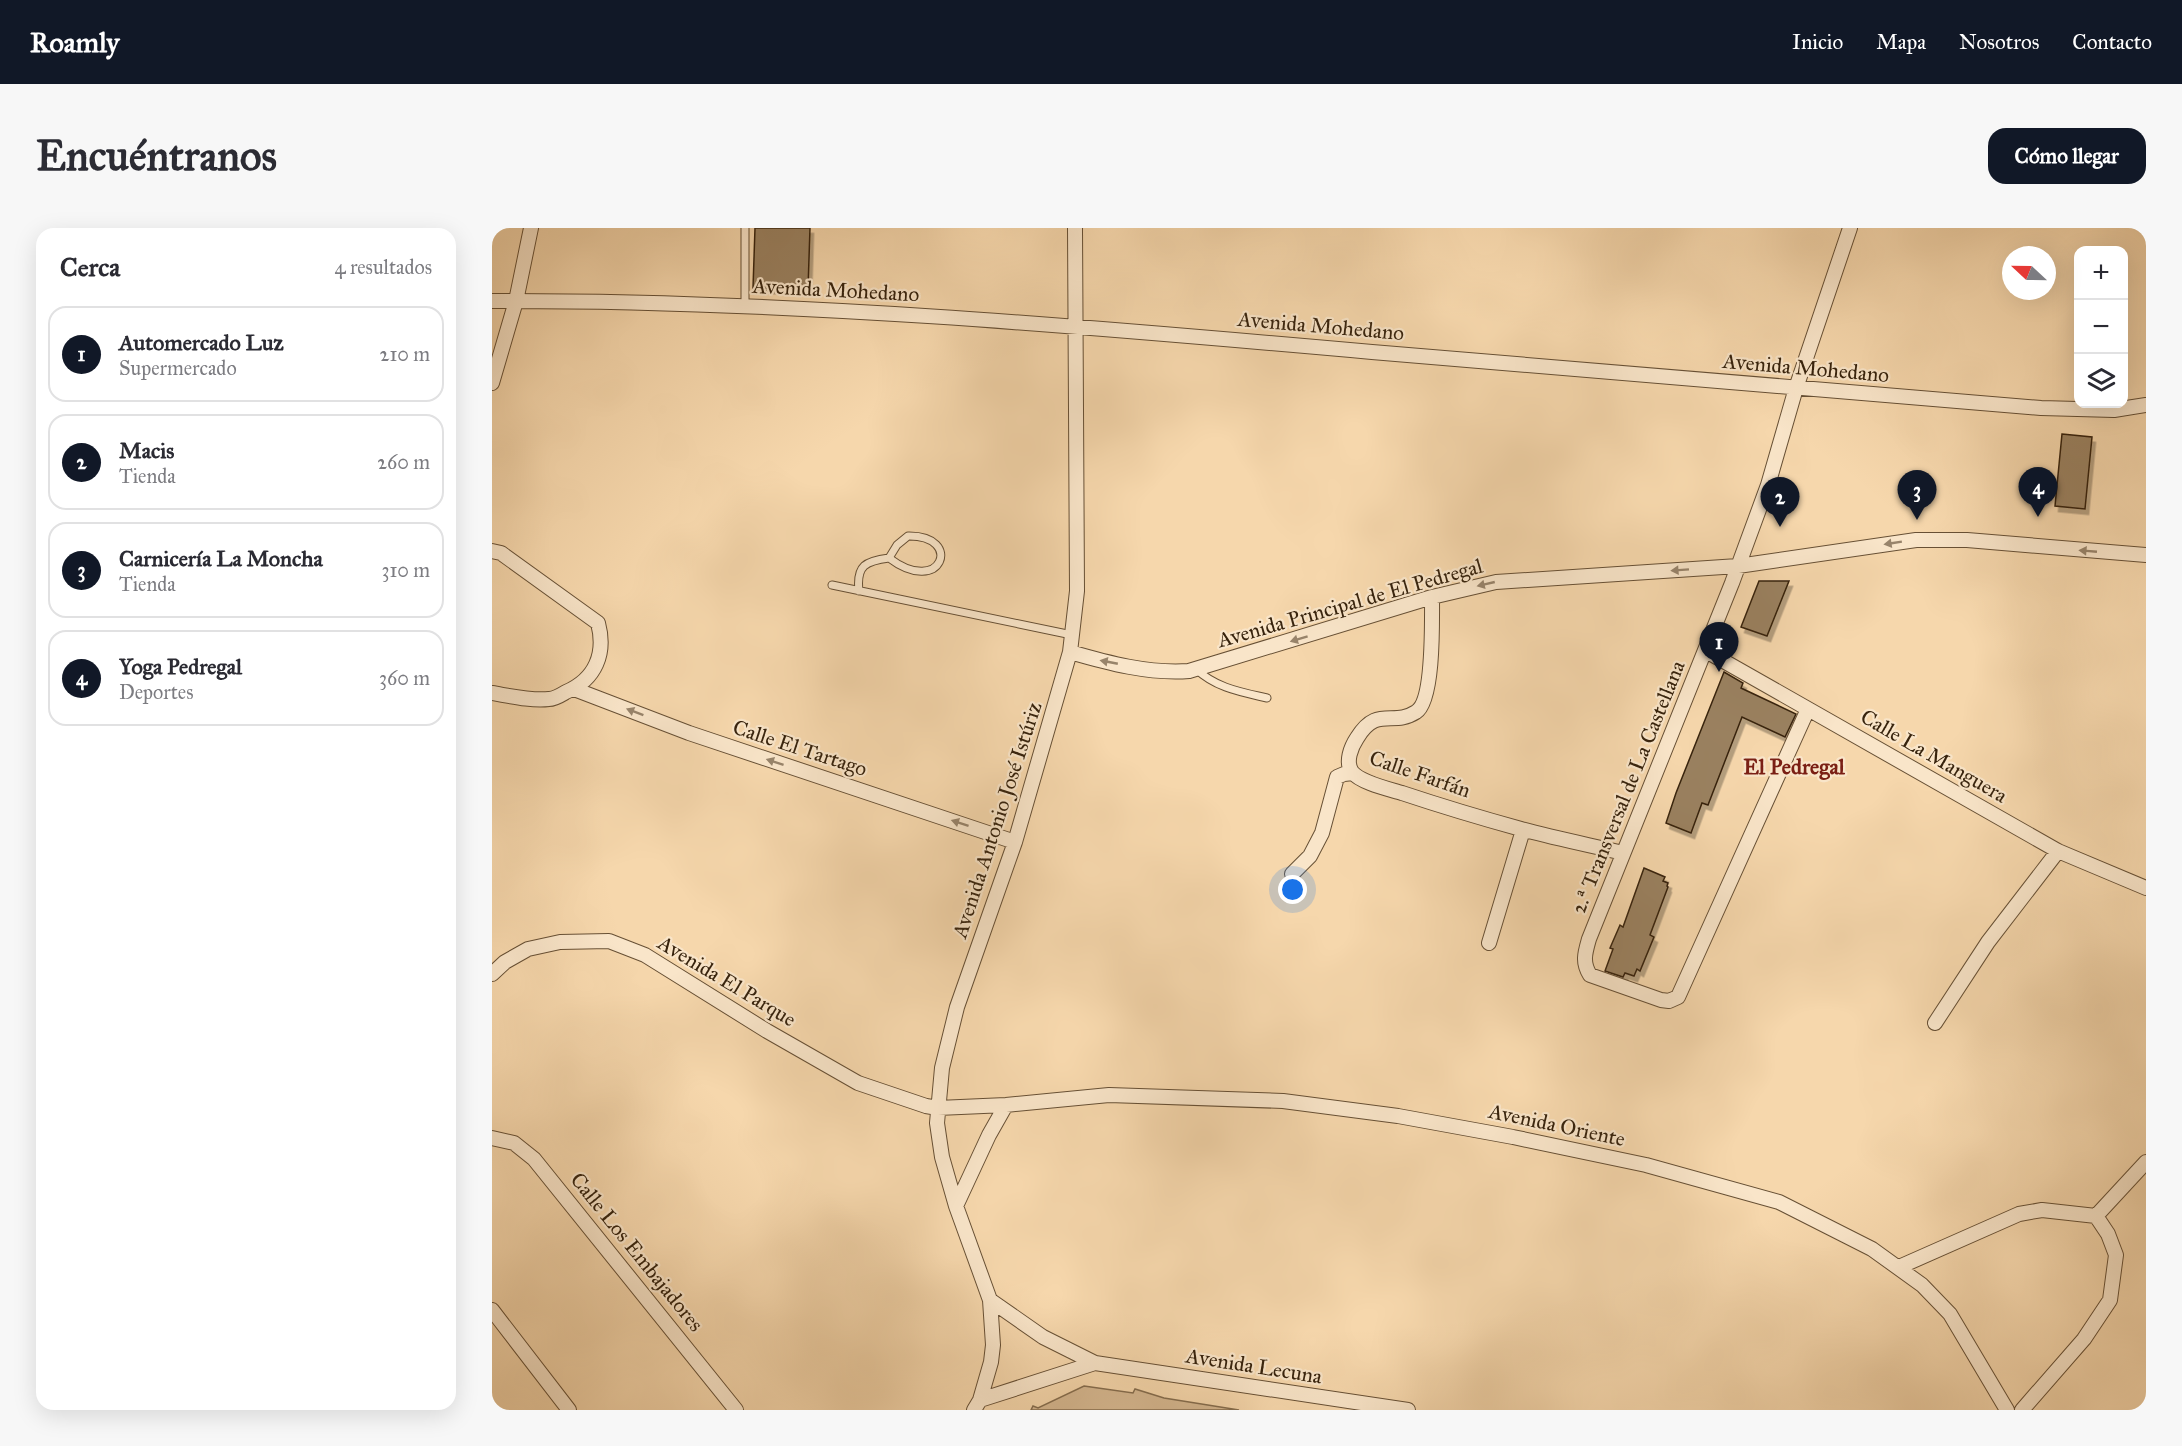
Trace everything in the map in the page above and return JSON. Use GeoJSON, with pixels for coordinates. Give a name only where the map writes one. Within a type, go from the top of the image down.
{"type":"FeatureCollection","features":[{"type":"Feature","properties":{"kind":"street"},"geometry":{"type":"LineString","coordinates":[[492,384],[516,301],[531,228]]}},
{"type":"Feature","properties":{"kind":"street","name":"Avenida Antonio José Istúriz"},"geometry":{"type":"LineString","coordinates":[[977,1405],[991,1362],[993,1345],[990,1300],[956,1206],[938,1137],[938,1108],[947,1040],[1015,842],[1070,652],[1077,591],[1075,228]]}},
{"type":"Feature","properties":{"kind":"street","name":"2.ª Transversal de La Castellana"},"geometry":{"type":"LineString","coordinates":[[1808,709],[1678,997],[1669,1001],[1590,975],[1584,966],[1589,939],[1706,651],[1768,485],[1796,388],[1850,228]]}},
{"type":"Feature","properties":{"kind":"street","name":"Avenida Mohedano"},"geometry":{"type":"LineString","coordinates":[[492,301],[660,301],[745,305],[1075,326],[2041,408],[2114,410],[2146,405]]}},
{"type":"Feature","properties":{"kind":"street","name":"Avenida Principal de El Pedregal"},"geometry":{"type":"LineString","coordinates":[[1070,652],[1095,660],[1141,669],[1176,672],[1196,669],[1432,597],[1496,582],[1738,566],[1916,540],[1967,540],[2146,555]]}},
{"type":"Feature","properties":{"kind":"street"},"geometry":{"type":"LineString","coordinates":[[492,551],[501,554],[598,623],[603,639],[599,658],[589,678],[574,689],[551,699],[492,693]]}},
{"type":"Feature","properties":{"kind":"street","name":"Calle Farfán"},"geometry":{"type":"LineString","coordinates":[[1432,597],[1429,676],[1423,707],[1416,713],[1405,717],[1386,717],[1371,721],[1365,726],[1349,757],[1348,764],[1353,773],[1372,783],[1523,830],[1623,853]]}},
{"type":"Feature","properties":{"kind":"street","name":"Calle La Manguera"},"geometry":{"type":"LineString","coordinates":[[1706,651],[2058,851],[2146,888]]}},
{"type":"Feature","properties":{"kind":"street","name":"Calle El Tartago"},"geometry":{"type":"LineString","coordinates":[[574,689],[689,734],[1015,842]]}},
{"type":"Feature","properties":{"kind":"street"},"geometry":{"type":"LineString","coordinates":[[1292,874],[1310,856],[1322,833],[1337,777],[1353,773]]}},
{"type":"Feature","properties":{"kind":"street"},"geometry":{"type":"LineString","coordinates":[[1489,943],[1523,830]]}},
{"type":"Feature","properties":{"kind":"street"},"geometry":{"type":"LineString","coordinates":[[1935,1023],[1988,942],[2058,851]]}},
{"type":"Feature","properties":{"kind":"street","name":"Avenida El Parque"},"geometry":{"type":"LineString","coordinates":[[492,974],[505,962],[528,949],[560,942],[609,941],[645,955],[767,1031],[858,1083],[895,1097],[938,1108]]}},
{"type":"Feature","properties":{"kind":"street","name":"Avenida Oriente"},"geometry":{"type":"LineString","coordinates":[[938,1108],[1006,1105],[1109,1095],[1282,1101],[1398,1116],[1513,1137],[1646,1165],[1779,1202],[1872,1249],[1922,1285],[1950,1314],[2007,1410]]}},
{"type":"Feature","properties":{"kind":"street"},"geometry":{"type":"LineString","coordinates":[[956,1206],[989,1135],[1006,1105]]}},
{"type":"Feature","properties":{"kind":"street","name":"Calle Los Embajadores"},"geometry":{"type":"LineString","coordinates":[[492,1138],[514,1143],[534,1159],[736,1410]]}},
{"type":"Feature","properties":{"kind":"street"},"geometry":{"type":"LineString","coordinates":[[2096,1216],[2146,1162]]}},
{"type":"Feature","properties":{"kind":"street"},"geometry":{"type":"LineString","coordinates":[[1899,1267],[2019,1214],[2042,1210],[2096,1216],[2108,1234],[2116,1254],[2110,1300],[2084,1339],[2022,1410]]}},
{"type":"Feature","properties":{"kind":"street","name":"Avenida Lecuna"},"geometry":{"type":"LineString","coordinates":[[990,1300],[1043,1337],[1095,1363],[1408,1410]]}},
{"type":"Feature","properties":{"kind":"street"},"geometry":{"type":"LineString","coordinates":[[492,1310],[569,1410]]}},
{"type":"Feature","properties":{"kind":"street","name":"Avenida Lecuna"},"geometry":{"type":"LineString","coordinates":[[977,1405],[1095,1363]]}},
{"type":"Feature","properties":{"kind":"lane"},"geometry":{"type":"LineString","coordinates":[[745,305],[746,228]]}},
{"type":"Feature","properties":{"kind":"lane"},"geometry":{"type":"LineString","coordinates":[[859,591],[857,578],[862,566],[871,560],[889,558],[909,570],[930,571],[941,556],[940,548],[928,539],[908,536],[897,545],[889,558]]}},
{"type":"Feature","properties":{"kind":"lane"},"geometry":{"type":"LineString","coordinates":[[832,585],[1072,635]]}},
{"type":"Feature","properties":{"kind":"lane"},"geometry":{"type":"LineString","coordinates":[[1196,669],[1218,685],[1267,698]]}},
{"type":"Feature","properties":{"kind":"shaded area"},"geometry":{"type":"Polygon","coordinates":[[[1084,1386],[1133,1393],[1135,1389],[1164,1398],[1239,1410],[1031,1410],[1033,1406],[1038,1408],[1084,1386]]]}},
{"type":"Feature","properties":{"kind":"building"},"geometry":{"type":"Polygon","coordinates":[[[755,228],[810,228],[808,289],[753,288],[755,228]]]}},
{"type":"Feature","properties":{"kind":"building"},"geometry":{"type":"Polygon","coordinates":[[[2062,434],[2092,437],[2085,509],[2055,506],[2062,434]]]}},
{"type":"Feature","properties":{"kind":"building"},"geometry":{"type":"Polygon","coordinates":[[[1759,581],[1789,581],[1767,636],[1741,627],[1759,581]]]}},
{"type":"Feature","properties":{"kind":"building"},"geometry":{"type":"Polygon","coordinates":[[[1724,672],[1743,683],[1741,688],[1796,714],[1785,737],[1742,717],[1708,805],[1702,803],[1691,833],[1666,823],[1724,672]]]}},
{"type":"Feature","properties":{"kind":"building"},"geometry":{"type":"Polygon","coordinates":[[[1644,868],[1665,877],[1663,881],[1668,883],[1668,887],[1650,935],[1654,937],[1640,971],[1637,969],[1634,976],[1625,973],[1623,977],[1605,971],[1613,949],[1610,948],[1620,925],[1623,927],[1644,868]]]}},
{"type":"Feature","properties":{"kind":"place","name":"Yoga Pedregal"},"geometry":{"type":"Point","coordinates":[2038,517]}},
{"type":"Feature","properties":{"kind":"place","name":"Carnicería La Moncha"},"geometry":{"type":"Point","coordinates":[1917,520]}},
{"type":"Feature","properties":{"kind":"place","name":"Macis"},"geometry":{"type":"Point","coordinates":[1780,527]}},
{"type":"Feature","properties":{"kind":"place","name":"Automercado Luz"},"geometry":{"type":"Point","coordinates":[1719,672]}},
{"type":"Feature","properties":{"kind":"district","name":"El Pedregal"},"geometry":{"type":"Point","coordinates":[1794,766]}}]}
